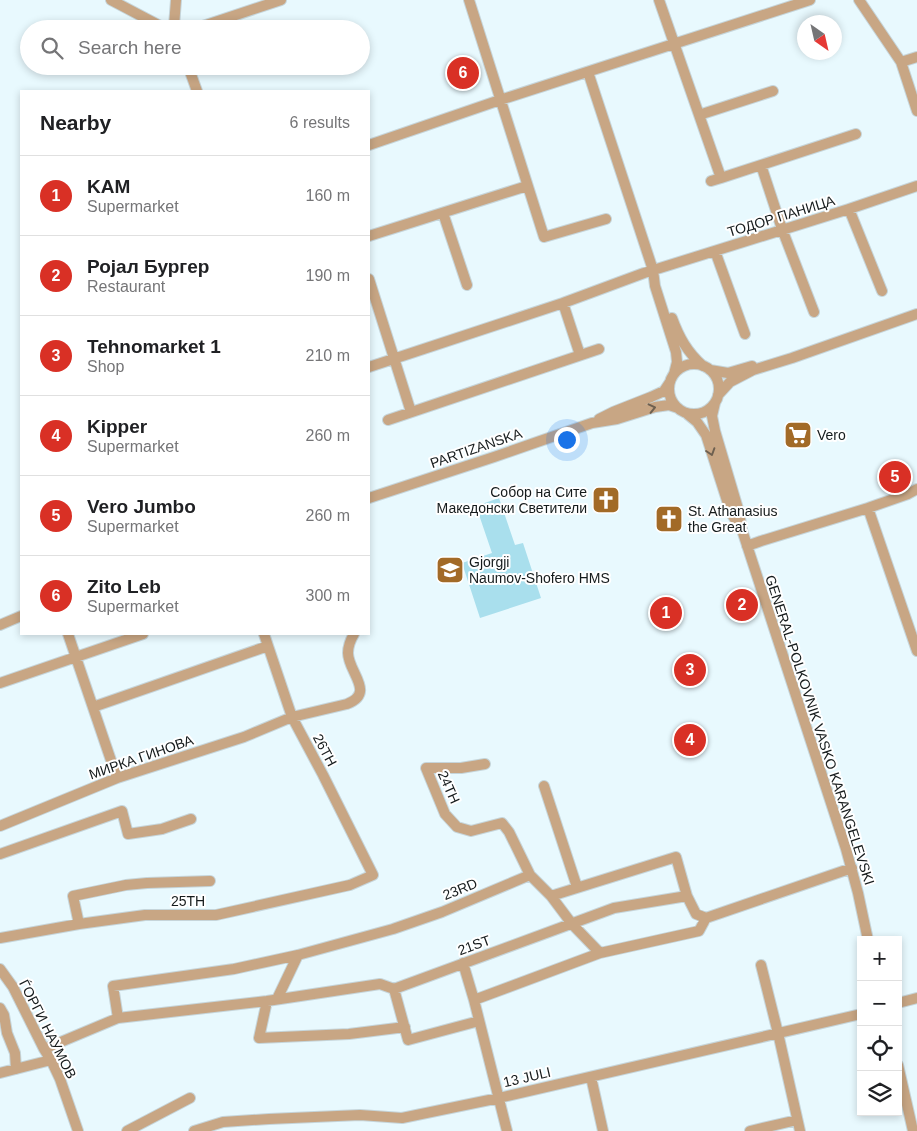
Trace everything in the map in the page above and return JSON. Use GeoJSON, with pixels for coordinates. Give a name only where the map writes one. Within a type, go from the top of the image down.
{"type":"FeatureCollection","features":[{"type":"Feature","properties":{"kind":"street"},"geometry":{"type":"LineString","coordinates":[[111,0],[149,20]]}},
{"type":"Feature","properties":{"kind":"street"},"geometry":{"type":"LineString","coordinates":[[174,20],[176,0]]}},
{"type":"Feature","properties":{"kind":"street"},"geometry":{"type":"LineString","coordinates":[[221,20],[280,0]]}},
{"type":"Feature","properties":{"kind":"street"},"geometry":{"type":"LineString","coordinates":[[469,0],[544,238],[606,219]]}},
{"type":"Feature","properties":{"kind":"street"},"geometry":{"type":"LineString","coordinates":[[659,0],[699,115],[716,179],[856,134]]}},
{"type":"Feature","properties":{"kind":"street"},"geometry":{"type":"LineString","coordinates":[[370,145],[500,100],[810,0]]}},
{"type":"Feature","properties":{"kind":"street"},"geometry":{"type":"LineString","coordinates":[[859,0],[901,62],[916,105]]}},
{"type":"Feature","properties":{"kind":"street"},"geometry":{"type":"LineString","coordinates":[[901,62],[917,57]]}},
{"type":"Feature","properties":{"kind":"street","name":"GENERAL-POLKOVNIK VASKO KARANGELEVSKI"},"geometry":{"type":"LineString","coordinates":[[588,72],[653,270],[676,352],[677,362],[669,389],[670,396],[673,403],[697,422],[706,435],[731,513],[742,530]]}},
{"type":"Feature","properties":{"kind":"street"},"geometry":{"type":"LineString","coordinates":[[191,75],[196,90]]}},
{"type":"Feature","properties":{"kind":"street"},"geometry":{"type":"LineString","coordinates":[[699,115],[773,92]]}},
{"type":"Feature","properties":{"kind":"street"},"geometry":{"type":"LineString","coordinates":[[761,165],[782,229],[814,312]]}},
{"type":"Feature","properties":{"kind":"street"},"geometry":{"type":"LineString","coordinates":[[370,236],[528,186]]}},
{"type":"Feature","properties":{"kind":"street","name":"ТОДОР ПАНИЦА"},"geometry":{"type":"LineString","coordinates":[[370,367],[563,303],[653,270],[916,187]]}},
{"type":"Feature","properties":{"kind":"street"},"geometry":{"type":"LineString","coordinates":[[848,209],[882,291]]}},
{"type":"Feature","properties":{"kind":"street"},"geometry":{"type":"LineString","coordinates":[[443,213],[467,285]]}},
{"type":"Feature","properties":{"kind":"street"},"geometry":{"type":"LineString","coordinates":[[715,251],[745,334]]}},
{"type":"Feature","properties":{"kind":"street","name":"GENERAL-POLKOVNIK VASKO KARANGELEVSKI"},"geometry":{"type":"LineString","coordinates":[[653,270],[662,285],[680,340],[695,359],[715,375],[718,381],[719,388],[712,416],[715,431],[747,546],[852,868],[867,936]]}},
{"type":"Feature","properties":{"kind":"street"},"geometry":{"type":"LineString","coordinates":[[371,296],[395,358],[412,412]]}},
{"type":"Feature","properties":{"kind":"street"},"geometry":{"type":"LineString","coordinates":[[563,303],[580,355]]}},
{"type":"Feature","properties":{"kind":"street"},"geometry":{"type":"LineString","coordinates":[[682,410],[693,414],[702,413],[709,409],[730,382],[753,370],[917,314]]}},
{"type":"Feature","properties":{"kind":"street"},"geometry":{"type":"LineString","coordinates":[[388,420],[599,349]]}},
{"type":"Feature","properties":{"kind":"street"},"geometry":{"type":"LineString","coordinates":[[672,378],[680,369],[687,365],[695,364],[728,373],[792,358]]}},
{"type":"Feature","properties":{"kind":"street","name":"PARTIZANSKA"},"geometry":{"type":"LineString","coordinates":[[370,498],[592,423],[613,412],[664,391],[672,378]]}},
{"type":"Feature","properties":{"kind":"street","name":"PARTIZANSKA"},"geometry":{"type":"LineString","coordinates":[[592,423],[617,419],[655,407],[668,406],[682,410]]}},
{"type":"Feature","properties":{"kind":"street"},"geometry":{"type":"LineString","coordinates":[[747,546],[761,540],[868,508],[917,489]]}},
{"type":"Feature","properties":{"kind":"street"},"geometry":{"type":"LineString","coordinates":[[868,508],[917,651]]}},
{"type":"Feature","properties":{"kind":"street"},"geometry":{"type":"LineString","coordinates":[[0,625],[20,616]]}},
{"type":"Feature","properties":{"kind":"street"},"geometry":{"type":"LineString","coordinates":[[68,635],[117,778]]}},
{"type":"Feature","properties":{"kind":"street"},"geometry":{"type":"LineString","coordinates":[[0,683],[140,635]]}},
{"type":"Feature","properties":{"kind":"street","name":"26TH"},"geometry":{"type":"LineString","coordinates":[[264,635],[292,718],[373,875]]}},
{"type":"Feature","properties":{"kind":"street","name":"МИРКА ГИНОВА"},"geometry":{"type":"LineString","coordinates":[[0,826],[117,778],[244,737],[292,718],[354,702],[359,697],[361,690],[348,654],[354,635]]}},
{"type":"Feature","properties":{"kind":"street"},"geometry":{"type":"LineString","coordinates":[[93,706],[268,646]]}},
{"type":"Feature","properties":{"kind":"street","name":"24TH"},"geometry":{"type":"LineString","coordinates":[[485,764],[461,768],[426,768],[445,814],[457,827],[471,831],[502,823],[509,832],[530,875]]}},
{"type":"Feature","properties":{"kind":"street"},"geometry":{"type":"LineString","coordinates":[[544,786],[577,887]]}},
{"type":"Feature","properties":{"kind":"street"},"geometry":{"type":"LineString","coordinates":[[0,854],[122,811],[128,834],[162,829],[191,819]]}},
{"type":"Feature","properties":{"kind":"street"},"geometry":{"type":"LineString","coordinates":[[551,896],[676,857],[687,896],[696,914],[706,918],[852,868]]}},
{"type":"Feature","properties":{"kind":"street","name":"25TH"},"geometry":{"type":"LineString","coordinates":[[0,938],[145,915],[216,915],[350,885],[373,875]]}},
{"type":"Feature","properties":{"kind":"street"},"geometry":{"type":"LineString","coordinates":[[530,875],[551,896],[572,924],[600,953]]}},
{"type":"Feature","properties":{"kind":"street","name":"23RD"},"geometry":{"type":"LineString","coordinates":[[118,1018],[113,986],[234,969],[298,955],[393,929],[442,912],[530,875]]}},
{"type":"Feature","properties":{"kind":"street"},"geometry":{"type":"LineString","coordinates":[[79,924],[73,896],[126,885],[210,881]]}},
{"type":"Feature","properties":{"kind":"street","name":"21ST"},"geometry":{"type":"LineString","coordinates":[[44,1049],[118,1018],[272,1000],[380,984],[394,989],[614,908],[687,896]]}},
{"type":"Feature","properties":{"kind":"street"},"geometry":{"type":"LineString","coordinates":[[474,1000],[600,953],[699,931],[706,918]]}},
{"type":"Feature","properties":{"kind":"street"},"geometry":{"type":"LineString","coordinates":[[298,955],[272,1000],[259,1038],[349,1034],[405,1027]]}},
{"type":"Feature","properties":{"kind":"street"},"geometry":{"type":"LineString","coordinates":[[463,963],[507,1131]]}},
{"type":"Feature","properties":{"kind":"street"},"geometry":{"type":"LineString","coordinates":[[761,965],[800,1131]]}},
{"type":"Feature","properties":{"kind":"street","name":"ЃОРГИ НАУМОВ"},"geometry":{"type":"LineString","coordinates":[[0,969],[13,987],[51,1060],[60,1079],[78,1131]]}},
{"type":"Feature","properties":{"kind":"street"},"geometry":{"type":"LineString","coordinates":[[394,989],[408,1040],[479,1021]]}},
{"type":"Feature","properties":{"kind":"street"},"geometry":{"type":"LineString","coordinates":[[902,1002],[917,998]]}},
{"type":"Feature","properties":{"kind":"street"},"geometry":{"type":"LineString","coordinates":[[0,1008],[4,1015],[7,1033],[15,1054],[16,1069]]}},
{"type":"Feature","properties":{"kind":"street","name":"13 JULI"},"geometry":{"type":"LineString","coordinates":[[194,1131],[223,1122],[269,1119],[360,1115],[402,1118],[499,1098],[857,1015]]}},
{"type":"Feature","properties":{"kind":"street"},"geometry":{"type":"LineString","coordinates":[[0,1073],[51,1060]]}},
{"type":"Feature","properties":{"kind":"street"},"geometry":{"type":"LineString","coordinates":[[899,1071],[913,1131]]}},
{"type":"Feature","properties":{"kind":"street"},"geometry":{"type":"LineString","coordinates":[[591,1077],[603,1131]]}},
{"type":"Feature","properties":{"kind":"street"},"geometry":{"type":"LineString","coordinates":[[127,1131],[190,1098]]}},
{"type":"Feature","properties":{"kind":"street"},"geometry":{"type":"LineString","coordinates":[[750,1131],[797,1120]]}},
{"type":"Feature","properties":{"kind":"shaded area"},"geometry":{"type":"Polygon","coordinates":[[[499,498],[515,545],[523,543],[541,598],[480,618],[462,563],[492,553],[476,506],[499,498]]]}},
{"type":"Feature","properties":{"kind":"place","name":"Zito Leb"},"geometry":{"type":"Point","coordinates":[463,73]}},
{"type":"Feature","properties":{"kind":"place","name":"Vero"},"geometry":{"type":"Point","coordinates":[798,435]}},
{"type":"Feature","properties":{"kind":"place","name":"Vero Jumbo"},"geometry":{"type":"Point","coordinates":[895,477]}},
{"type":"Feature","properties":{"kind":"place","name":"Собор на Сите Македонски Светители"},"geometry":{"type":"Point","coordinates":[606,500]}},
{"type":"Feature","properties":{"kind":"place","name":"St. Athanasius the Great"},"geometry":{"type":"Point","coordinates":[669,519]}},
{"type":"Feature","properties":{"kind":"place","name":"Gjorgji Naumov-Shofero HMS"},"geometry":{"type":"Point","coordinates":[450,570]}},
{"type":"Feature","properties":{"kind":"place","name":"Ројал Бургер"},"geometry":{"type":"Point","coordinates":[742,605]}},
{"type":"Feature","properties":{"kind":"place","name":"KAM"},"geometry":{"type":"Point","coordinates":[666,613]}},
{"type":"Feature","properties":{"kind":"place","name":"Tehnomarket 1"},"geometry":{"type":"Point","coordinates":[690,670]}},
{"type":"Feature","properties":{"kind":"place","name":"Kipper"},"geometry":{"type":"Point","coordinates":[690,740]}}]}
